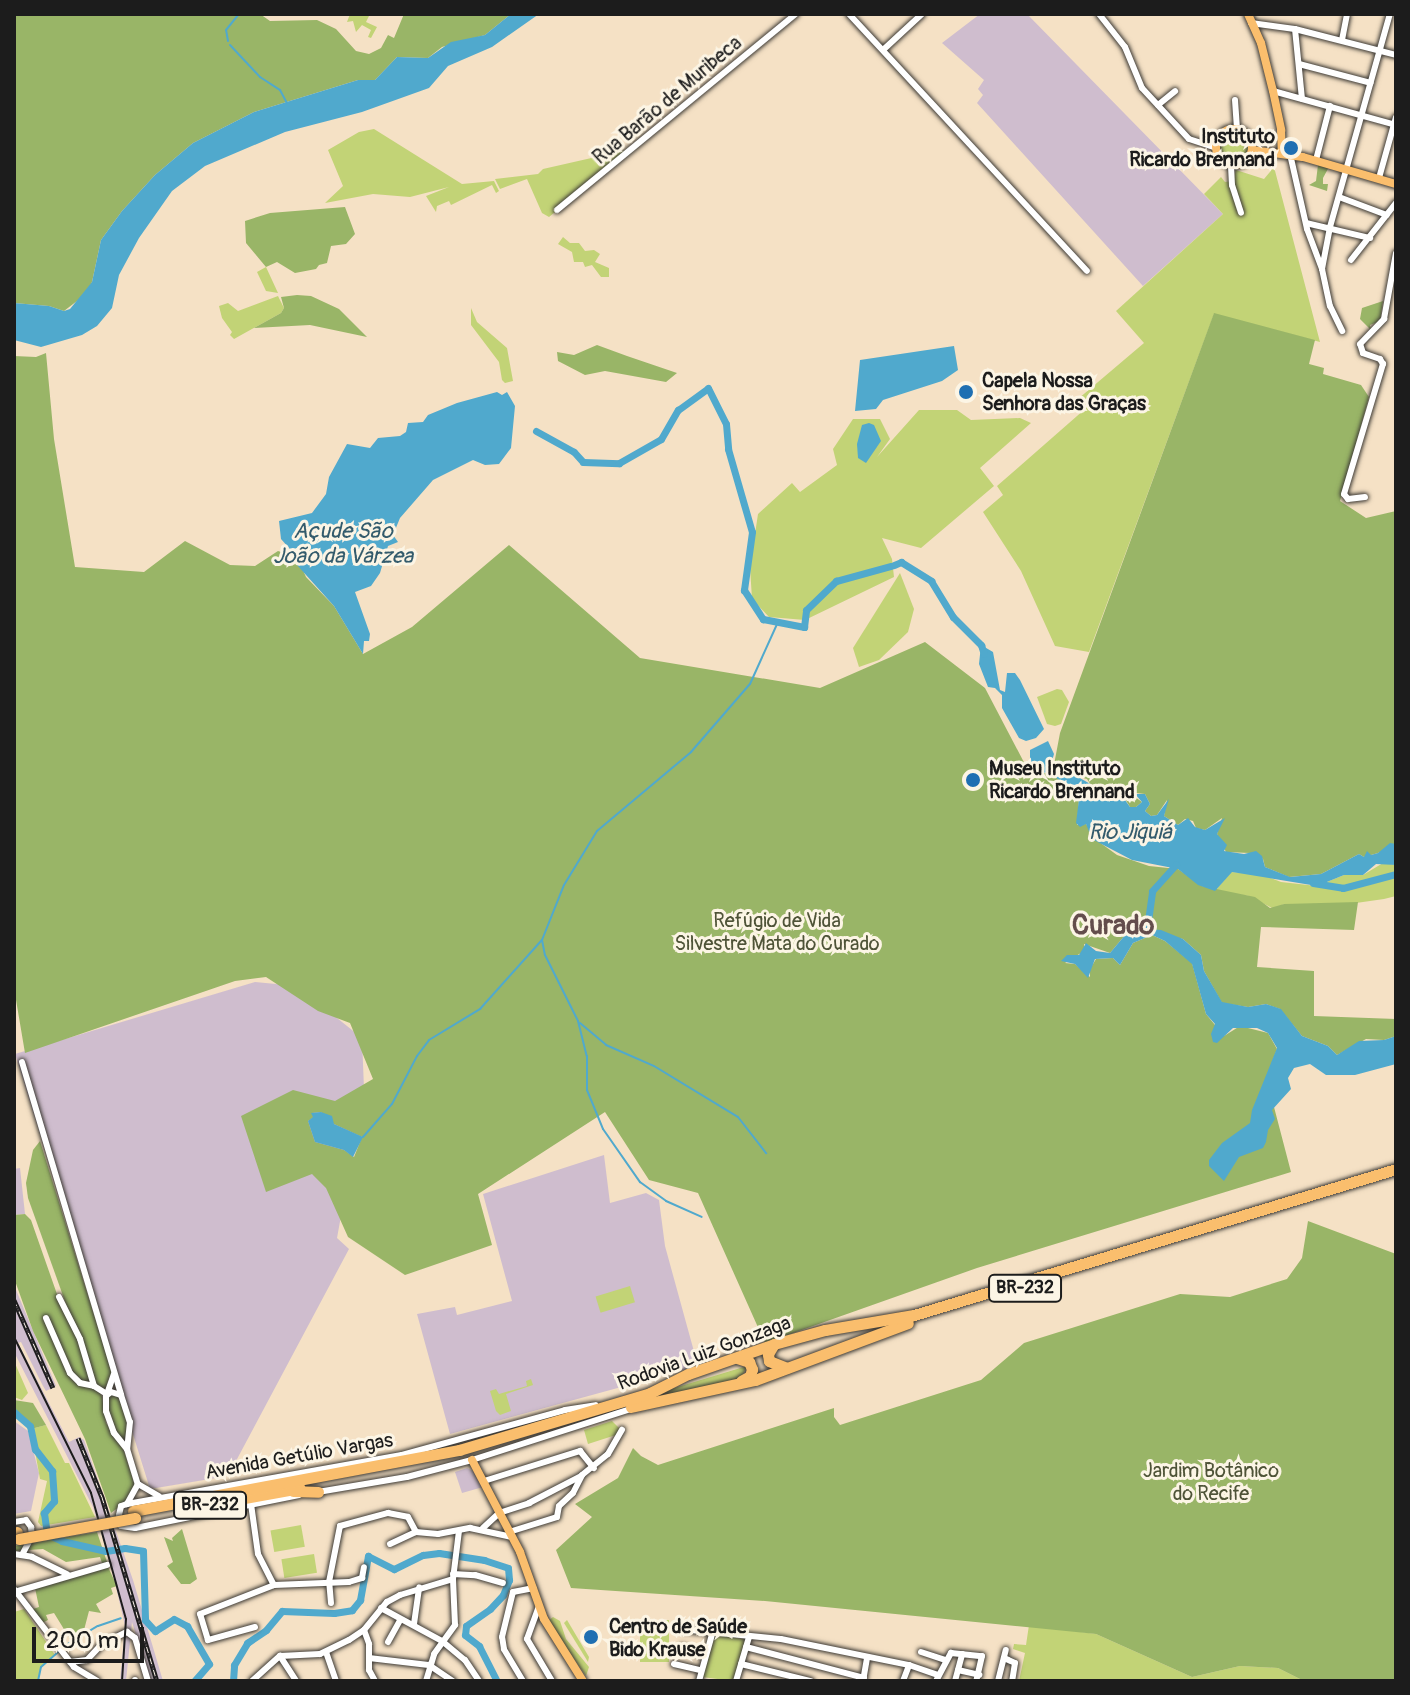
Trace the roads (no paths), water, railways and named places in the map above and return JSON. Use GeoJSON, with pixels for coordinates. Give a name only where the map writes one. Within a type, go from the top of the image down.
{"type":"FeatureCollection","features":[{"type":"Feature","properties":{"kind":"highway","name":"Rodovia Luiz Gonzaga"},"geometry":{"type":"LineString","coordinates":[[16,1533],[435,1456],[616,1404],[774,1344],[825,1330],[877,1324],[914,1315],[1396,1169]]}},
{"type":"Feature","properties":{"kind":"highway","name":"Rodovia Luiz Gonzaga"},"geometry":{"type":"LineString","coordinates":[[132,1511],[285,1491],[463,1457],[654,1400],[737,1383],[788,1368],[917,1321],[1396,1175]]}},
{"type":"Feature","properties":{"kind":"highway"},"geometry":{"type":"LineString","coordinates":[[774,1344],[768,1354],[769,1361],[788,1368]]}},
{"type":"Feature","properties":{"kind":"highway"},"geometry":{"type":"LineString","coordinates":[[733,1358],[749,1362],[752,1369],[750,1376],[737,1383]]}},
{"type":"Feature","properties":{"kind":"highway"},"geometry":{"type":"LineString","coordinates":[[262,1487],[317,1469]]}},
{"type":"Feature","properties":{"kind":"highway"},"geometry":{"type":"LineString","coordinates":[[285,1491],[318,1492]]}},
{"type":"Feature","properties":{"kind":"main road"},"geometry":{"type":"LineString","coordinates":[[1250,19],[1261,43],[1285,153]]}},
{"type":"Feature","properties":{"kind":"main road"},"geometry":{"type":"LineString","coordinates":[[1237,129],[1247,134],[1252,147],[1245,162],[1231,166],[1219,158],[1216,148],[1223,133],[1237,129]]}},
{"type":"Feature","properties":{"kind":"main road"},"geometry":{"type":"LineString","coordinates":[[1272,149],[1281,139]]}},
{"type":"Feature","properties":{"kind":"main road"},"geometry":{"type":"LineString","coordinates":[[1252,147],[1285,153]]}},
{"type":"Feature","properties":{"kind":"main road"},"geometry":{"type":"LineString","coordinates":[[1252,147],[1316,160],[1396,184]]}},
{"type":"Feature","properties":{"kind":"main road"},"geometry":{"type":"LineString","coordinates":[[472,1460],[510,1535],[544,1619],[583,1681]]}},
{"type":"Feature","properties":{"kind":"street","name":"Rua Barão de Muribeca"},"geometry":{"type":"LineString","coordinates":[[557,210],[796,14]]}},
{"type":"Feature","properties":{"kind":"street"},"geometry":{"type":"LineString","coordinates":[[849,14],[1087,271]]}},
{"type":"Feature","properties":{"kind":"street"},"geometry":{"type":"LineString","coordinates":[[883,50],[922,14]]}},
{"type":"Feature","properties":{"kind":"street"},"geometry":{"type":"LineString","coordinates":[[1099,14],[1125,47],[1138,83],[1189,139],[1216,148]]}},
{"type":"Feature","properties":{"kind":"street"},"geometry":{"type":"LineString","coordinates":[[1322,269],[1330,227],[1390,14]]}},
{"type":"Feature","properties":{"kind":"street"},"geometry":{"type":"LineString","coordinates":[[1342,40],[1347,15]]}},
{"type":"Feature","properties":{"kind":"street"},"geometry":{"type":"LineString","coordinates":[[1250,19],[1396,55]]}},
{"type":"Feature","properties":{"kind":"street"},"geometry":{"type":"LineString","coordinates":[[1295,29],[1302,99]]}},
{"type":"Feature","properties":{"kind":"street"},"geometry":{"type":"LineString","coordinates":[[1299,64],[1371,83]]}},
{"type":"Feature","properties":{"kind":"street"},"geometry":{"type":"LineString","coordinates":[[1158,105],[1175,91]]}},
{"type":"Feature","properties":{"kind":"street"},"geometry":{"type":"LineString","coordinates":[[1273,91],[1395,122],[1379,178]]}},
{"type":"Feature","properties":{"kind":"street"},"geometry":{"type":"LineString","coordinates":[[1235,100],[1237,129]]}},
{"type":"Feature","properties":{"kind":"street"},"geometry":{"type":"LineString","coordinates":[[1316,160],[1330,106]]}},
{"type":"Feature","properties":{"kind":"street"},"geometry":{"type":"LineString","coordinates":[[1285,153],[1322,269],[1330,306],[1342,331]]}},
{"type":"Feature","properties":{"kind":"street"},"geometry":{"type":"LineString","coordinates":[[1231,166],[1232,185],[1241,213]]}},
{"type":"Feature","properties":{"kind":"street"},"geometry":{"type":"LineString","coordinates":[[1339,197],[1387,215]]}},
{"type":"Feature","properties":{"kind":"street"},"geometry":{"type":"LineString","coordinates":[[1351,260],[1396,203]]}},
{"type":"Feature","properties":{"kind":"street"},"geometry":{"type":"LineString","coordinates":[[1306,223],[1370,238]]}},
{"type":"Feature","properties":{"kind":"street"},"geometry":{"type":"LineString","coordinates":[[1365,497],[1348,499],[1344,494],[1383,364],[1380,359],[1363,353],[1360,344],[1382,323],[1396,253]]}},
{"type":"Feature","properties":{"kind":"street"},"geometry":{"type":"LineString","coordinates":[[1386,311],[1396,310]]}},
{"type":"Feature","properties":{"kind":"street"},"geometry":{"type":"LineString","coordinates":[[22,1062],[130,1424],[127,1449]]}},
{"type":"Feature","properties":{"kind":"street"},"geometry":{"type":"LineString","coordinates":[[59,1297],[80,1339],[94,1386]]}},
{"type":"Feature","properties":{"kind":"street"},"geometry":{"type":"LineString","coordinates":[[46,1318],[70,1373],[80,1383],[94,1386],[107,1394],[121,1395]]}},
{"type":"Feature","properties":{"kind":"street"},"geometry":{"type":"LineString","coordinates":[[114,1374],[105,1405],[110,1422],[127,1449],[138,1484],[132,1511]]}},
{"type":"Feature","properties":{"kind":"street","name":"Avenida Getúlio Vargas"},"geometry":{"type":"LineString","coordinates":[[616,1404],[577,1407],[509,1422],[402,1455],[162,1497],[132,1511],[120,1509],[121,1526],[129,1529],[407,1477],[472,1460],[654,1400]]}},
{"type":"Feature","properties":{"kind":"street"},"geometry":{"type":"LineString","coordinates":[[483,1528],[499,1513],[529,1503],[594,1468],[608,1454],[622,1430]]}},
{"type":"Feature","properties":{"kind":"street"},"geometry":{"type":"LineString","coordinates":[[484,1481],[582,1451],[594,1468]]}},
{"type":"Feature","properties":{"kind":"street"},"geometry":{"type":"LineString","coordinates":[[390,1544],[416,1532],[483,1528],[510,1535],[557,1517],[559,1506],[573,1493],[582,1475]]}},
{"type":"Feature","properties":{"kind":"street"},"geometry":{"type":"LineString","coordinates":[[138,1484],[162,1497]]}},
{"type":"Feature","properties":{"kind":"street"},"geometry":{"type":"LineString","coordinates":[[251,1504],[258,1554],[274,1585]]}},
{"type":"Feature","properties":{"kind":"street"},"geometry":{"type":"LineString","coordinates":[[331,1603],[329,1582],[340,1526],[388,1513],[408,1517],[416,1532]]}},
{"type":"Feature","properties":{"kind":"street"},"geometry":{"type":"LineString","coordinates":[[16,1533],[26,1520],[32,1536],[18,1554],[67,1574]]}},
{"type":"Feature","properties":{"kind":"street"},"geometry":{"type":"LineString","coordinates":[[426,1681],[429,1665],[455,1623],[453,1576],[459,1531]]}},
{"type":"Feature","properties":{"kind":"street"},"geometry":{"type":"LineString","coordinates":[[97,1681],[70,1662],[16,1590],[107,1565]]}},
{"type":"Feature","properties":{"kind":"street"},"geometry":{"type":"LineString","coordinates":[[255,1627],[208,1640],[200,1614],[274,1585],[345,1583],[362,1578],[364,1567]]}},
{"type":"Feature","properties":{"kind":"street"},"geometry":{"type":"LineString","coordinates":[[252,1681],[280,1656],[326,1652],[364,1630],[387,1602],[419,1587],[453,1576],[475,1575],[503,1583]]}},
{"type":"Feature","properties":{"kind":"street"},"geometry":{"type":"LineString","coordinates":[[414,1624],[419,1587]]}},
{"type":"Feature","properties":{"kind":"street"},"geometry":{"type":"LineString","coordinates":[[523,1681],[503,1644],[513,1592],[534,1588]]}},
{"type":"Feature","properties":{"kind":"street"},"geometry":{"type":"LineString","coordinates":[[539,1606],[532,1619],[528,1642],[552,1681]]}},
{"type":"Feature","properties":{"kind":"street"},"geometry":{"type":"LineString","coordinates":[[381,1608],[442,1641],[465,1660],[479,1681]]}},
{"type":"Feature","properties":{"kind":"street"},"geometry":{"type":"LineString","coordinates":[[532,1619],[544,1619]]}},
{"type":"Feature","properties":{"kind":"street"},"geometry":{"type":"LineString","coordinates":[[388,1642],[400,1620]]}},
{"type":"Feature","properties":{"kind":"street"},"geometry":{"type":"LineString","coordinates":[[681,1629],[781,1639],[909,1665],[937,1678],[948,1656]]}},
{"type":"Feature","properties":{"kind":"street"},"geometry":{"type":"LineString","coordinates":[[364,1630],[369,1672],[375,1681]]}},
{"type":"Feature","properties":{"kind":"street"},"geometry":{"type":"LineString","coordinates":[[699,1681],[713,1631]]}},
{"type":"Feature","properties":{"kind":"street"},"geometry":{"type":"LineString","coordinates":[[70,1662],[87,1660],[102,1644],[127,1632],[135,1638],[148,1681]]}},
{"type":"Feature","properties":{"kind":"street"},"geometry":{"type":"LineString","coordinates":[[736,1681],[749,1637]]}},
{"type":"Feature","properties":{"kind":"street"},"geometry":{"type":"LineString","coordinates":[[284,1643],[290,1654]]}},
{"type":"Feature","properties":{"kind":"street"},"geometry":{"type":"LineString","coordinates":[[682,1647],[705,1656]]}},
{"type":"Feature","properties":{"kind":"street"},"geometry":{"type":"LineString","coordinates":[[746,1647],[864,1679],[867,1658]]}},
{"type":"Feature","properties":{"kind":"street"},"geometry":{"type":"LineString","coordinates":[[326,1652],[336,1681]]}},
{"type":"Feature","properties":{"kind":"street"},"geometry":{"type":"LineString","coordinates":[[921,1652],[982,1656],[977,1678],[958,1670]]}},
{"type":"Feature","properties":{"kind":"street"},"geometry":{"type":"LineString","coordinates":[[955,1681],[962,1654]]}},
{"type":"Feature","properties":{"kind":"street"},"geometry":{"type":"LineString","coordinates":[[998,1681],[1005,1654],[1015,1663],[1012,1681]]}},
{"type":"Feature","properties":{"kind":"street"},"geometry":{"type":"LineString","coordinates":[[280,1656],[296,1681]]}},
{"type":"Feature","properties":{"kind":"street"},"geometry":{"type":"LineString","coordinates":[[369,1658],[429,1665],[453,1681]]}},
{"type":"Feature","properties":{"kind":"street"},"geometry":{"type":"LineString","coordinates":[[679,1675],[678,1664],[701,1670]]}},
{"type":"Feature","properties":{"kind":"street"},"geometry":{"type":"LineString","coordinates":[[741,1664],[784,1678],[811,1681]]}},
{"type":"Feature","properties":{"kind":"street"},"geometry":{"type":"LineString","coordinates":[[903,1681],[909,1665]]}},
{"type":"Feature","properties":{"kind":"water"},"geometry":{"type":"Polygon","coordinates":[[[511,14],[539,14],[492,47],[448,66],[429,88],[362,112],[285,132],[205,166],[172,191],[139,238],[119,275],[112,308],[97,326],[82,335],[41,347],[14,340],[14,303],[49,306],[64,311],[70,309],[92,282],[101,240],[122,211],[155,175],[193,143],[254,112],[358,80],[375,80],[397,57],[428,58],[451,42],[485,35],[511,14]]]}},
{"type":"Feature","properties":{"kind":"water"},"geometry":{"type":"Polygon","coordinates":[[[954,346],[958,370],[942,381],[883,400],[876,409],[855,411],[860,360],[954,346]]]}},
{"type":"Feature","properties":{"kind":"water","name":"Açude São João da Várzea"},"geometry":{"type":"Polygon","coordinates":[[[497,392],[502,395],[507,392],[515,406],[511,448],[499,464],[485,465],[473,460],[433,480],[400,518],[393,535],[398,542],[388,546],[380,573],[371,586],[355,592],[370,634],[369,641],[364,641],[363,654],[334,606],[297,565],[297,557],[281,539],[279,521],[312,513],[326,494],[329,477],[347,444],[370,448],[378,438],[400,436],[406,432],[408,423],[423,422],[428,415],[457,403],[497,392]]]}},
{"type":"Feature","properties":{"kind":"water"},"geometry":{"type":"Polygon","coordinates":[[[862,425],[874,425],[881,441],[866,463],[858,458],[857,444],[862,425]]]}},
{"type":"Feature","properties":{"kind":"water"},"geometry":{"type":"Polygon","coordinates":[[[981,645],[993,652],[1000,690],[1005,692],[1007,673],[1015,673],[1020,680],[1044,729],[1036,738],[1026,741],[1019,738],[1002,708],[1002,695],[995,688],[988,687],[979,664],[981,645]]]}},
{"type":"Feature","properties":{"kind":"water"},"geometry":{"type":"Polygon","coordinates":[[[1048,741],[1054,754],[1049,771],[1037,776],[1030,765],[1030,750],[1048,741]]]}},
{"type":"Feature","properties":{"kind":"water","name":"Rio Jiquiá"},"geometry":{"type":"Polygon","coordinates":[[[1054,773],[1071,773],[1108,794],[1120,793],[1130,807],[1142,802],[1135,794],[1145,794],[1150,804],[1145,811],[1151,816],[1157,815],[1169,799],[1164,816],[1178,825],[1188,818],[1195,827],[1205,830],[1225,818],[1217,834],[1227,845],[1224,851],[1244,854],[1256,851],[1262,856],[1265,867],[1290,877],[1321,874],[1359,854],[1364,857],[1367,851],[1371,855],[1378,853],[1390,843],[1396,844],[1396,865],[1376,864],[1363,875],[1344,875],[1317,886],[1232,872],[1215,891],[1198,885],[1178,869],[1132,860],[1092,839],[1086,824],[1080,827],[1076,823],[1079,799],[1070,795],[1071,782],[1054,773]]]}},
{"type":"Feature","properties":{"kind":"water"},"geometry":{"type":"Polygon","coordinates":[[[1131,928],[1161,930],[1183,939],[1201,955],[1204,971],[1222,1002],[1248,1007],[1266,1004],[1281,1009],[1302,1036],[1328,1046],[1337,1055],[1359,1041],[1396,1036],[1396,1064],[1355,1075],[1326,1075],[1310,1064],[1294,1068],[1288,1078],[1291,1089],[1272,1110],[1275,1119],[1263,1148],[1239,1157],[1224,1181],[1209,1166],[1209,1160],[1222,1143],[1250,1123],[1252,1110],[1277,1048],[1268,1033],[1257,1028],[1233,1028],[1217,1043],[1213,1042],[1211,1034],[1215,1024],[1206,1014],[1192,964],[1165,941],[1152,935],[1133,943],[1120,965],[1113,958],[1095,959],[1088,978],[1075,964],[1061,961],[1067,955],[1079,955],[1086,943],[1096,951],[1110,953],[1131,928]]]}},
{"type":"Feature","properties":{"kind":"water"},"geometry":{"type":"Polygon","coordinates":[[[321,1112],[332,1116],[334,1124],[363,1137],[353,1157],[344,1150],[315,1142],[308,1121],[313,1117],[311,1113],[321,1112]]]}},
{"type":"Feature","properties":{"kind":"waterway"},"geometry":{"type":"LineString","coordinates":[[228,41],[226,30],[239,14]]}},
{"type":"Feature","properties":{"kind":"waterway"},"geometry":{"type":"LineString","coordinates":[[230,45],[260,77],[280,90],[287,103]]}},
{"type":"Feature","properties":{"kind":"waterway","name":"Rio Jiquiá"},"geometry":{"type":"LineString","coordinates":[[536,431],[574,452],[583,462],[619,463],[661,439],[678,410],[708,388],[726,424],[728,449],[752,532],[744,590],[763,619],[804,627],[806,610],[836,581],[891,566]]}},
{"type":"Feature","properties":{"kind":"waterway","name":"Rio Jiquiá"},"geometry":{"type":"LineString","coordinates":[[894,565],[901,562],[931,581],[953,617],[981,645],[984,654]]}},
{"type":"Feature","properties":{"kind":"waterway"},"geometry":{"type":"LineString","coordinates":[[363,1137],[392,1104],[429,1040],[480,1009],[542,940],[564,885],[597,831],[691,752],[750,684],[778,622]]}},
{"type":"Feature","properties":{"kind":"waterway","name":"Rio Jiquiá"},"geometry":{"type":"LineString","coordinates":[[1054,772],[1079,789]]}},
{"type":"Feature","properties":{"kind":"waterway"},"geometry":{"type":"LineString","coordinates":[[1147,928],[1152,891],[1176,864]]}},
{"type":"Feature","properties":{"kind":"waterway","name":"Rio Jiquiá"},"geometry":{"type":"LineString","coordinates":[[1313,883],[1343,888],[1396,874]]}},
{"type":"Feature","properties":{"kind":"waterway"},"geometry":{"type":"LineString","coordinates":[[542,940],[545,955],[578,1021],[587,1056],[587,1090],[603,1129],[640,1182],[666,1201],[702,1217]]}},
{"type":"Feature","properties":{"kind":"waterway"},"geometry":{"type":"LineString","coordinates":[[580,1023],[606,1045],[654,1066],[738,1117],[766,1153]]}},
{"type":"Feature","properties":{"kind":"waterway"},"geometry":{"type":"LineString","coordinates":[[14,1412],[30,1426],[35,1449],[52,1471],[54,1501],[44,1513],[47,1534],[62,1541],[106,1551],[125,1548],[143,1551],[145,1620],[155,1631],[174,1619],[187,1626],[209,1664],[194,1681]]}},
{"type":"Feature","properties":{"kind":"waterway"},"geometry":{"type":"LineString","coordinates":[[233,1681],[234,1665],[247,1643],[266,1630],[282,1611],[334,1613],[352,1610],[360,1600],[368,1556],[394,1569],[423,1555],[439,1553],[484,1560],[508,1568],[509,1580],[503,1595],[466,1626],[465,1635],[479,1646],[497,1681]]}},
{"type":"Feature","properties":{"kind":"waterway"},"geometry":{"type":"LineString","coordinates":[[38,1681],[41,1667],[66,1645],[98,1626],[121,1618]]}},
{"type":"Feature","properties":{"kind":"tram line"},"geometry":{"type":"LineString","coordinates":[[14,1337],[91,1493],[126,1619],[122,1681]]}},
{"type":"Feature","properties":{"kind":"railway"},"geometry":{"type":"LineString","coordinates":[[14,1300],[53,1388]]}},
{"type":"Feature","properties":{"kind":"railway"},"geometry":{"type":"LineString","coordinates":[[78,1438],[102,1497],[157,1681]]}},
{"type":"Feature","properties":{"kind":"place","name":"Instituto Ricardo Brennand"},"geometry":{"type":"Point","coordinates":[1291,148]}},
{"type":"Feature","properties":{"kind":"place","name":"Capela Nossa Senhora das Graças"},"geometry":{"type":"Point","coordinates":[966,392]}},
{"type":"Feature","properties":{"kind":"place","name":"Museu Instituto Ricardo Brennand"},"geometry":{"type":"Point","coordinates":[973,780]}},
{"type":"Feature","properties":{"kind":"place","name":"Centro de Saúde Bido Krause"},"geometry":{"type":"Point","coordinates":[591,1637]}},
{"type":"Feature","properties":{"kind":"district","name":"Curado"},"geometry":{"type":"Point","coordinates":[1113,926]}},
{"type":"Feature","properties":{"kind":"park label","name":"Refúgio de Vida Silvestre Mata do Curado"},"geometry":{"type":"Point","coordinates":[777,932]}},
{"type":"Feature","properties":{"kind":"park label","name":"Jardim Botânico do Recife"},"geometry":{"type":"Point","coordinates":[1211,1482]}}]}
